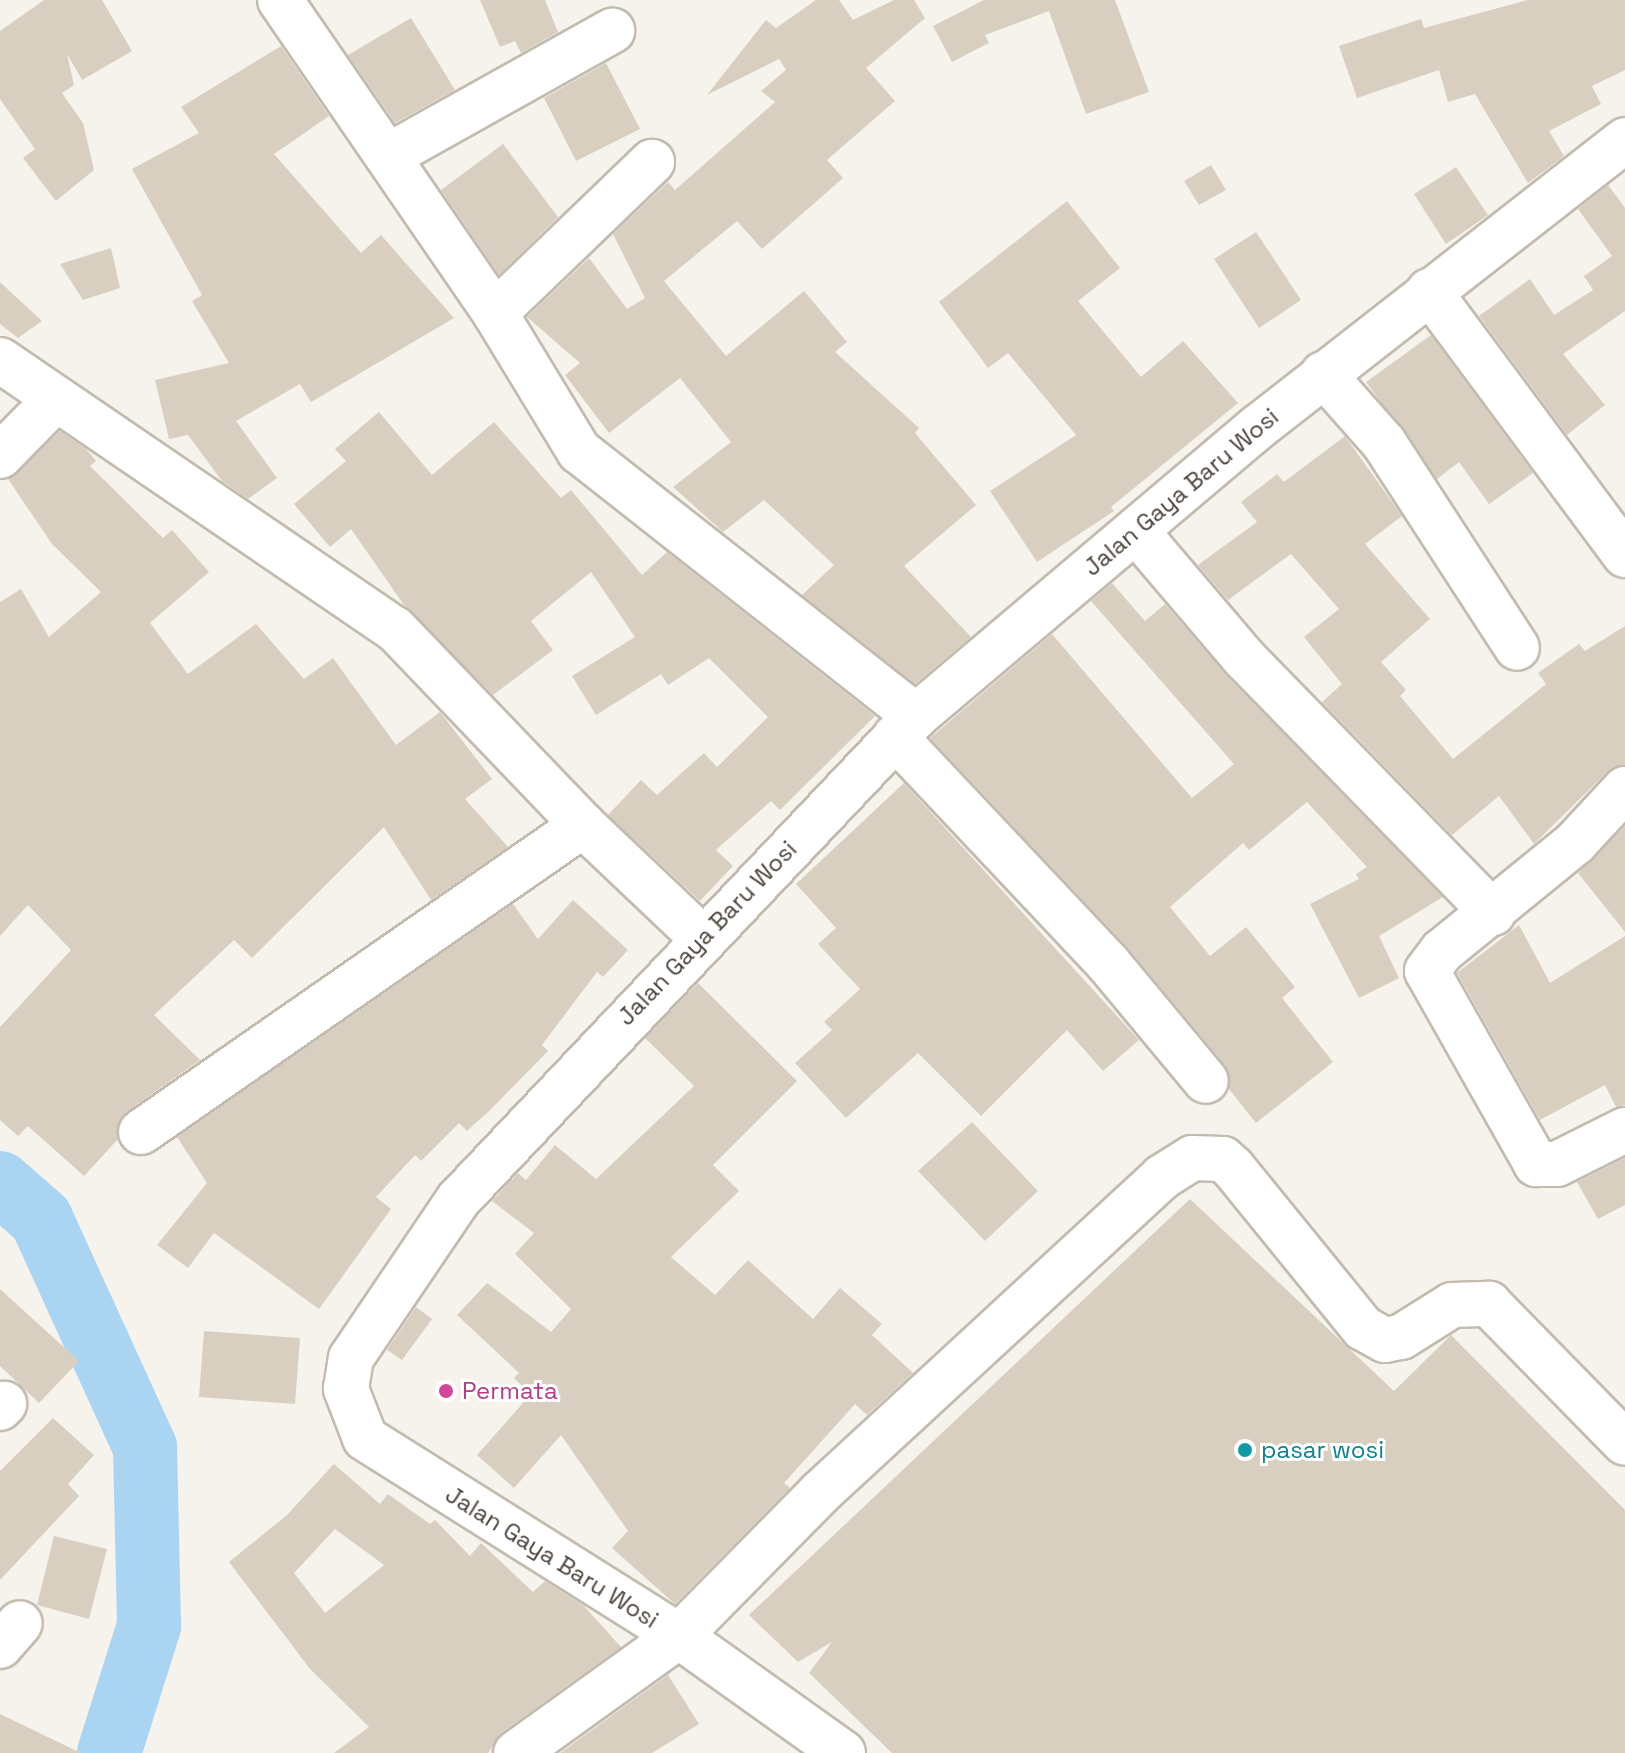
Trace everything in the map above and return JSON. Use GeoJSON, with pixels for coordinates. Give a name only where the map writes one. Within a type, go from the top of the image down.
{"type":"FeatureCollection","features":[{"type":"Feature","properties":{"kind":"street"},"geometry":{"type":"LineString","coordinates":[[280,0],[495,313],[579,451],[906,726],[1206,1081]]}},
{"type":"Feature","properties":{"kind":"street"},"geometry":{"type":"LineString","coordinates":[[388,156],[612,31]]}},
{"type":"Feature","properties":{"kind":"street","name":"Jalan Gaya Baru Wosi"},"geometry":{"type":"LineString","coordinates":[[843,1753],[679,1636],[379,1450],[358,1430],[346,1389],[351,1358],[380,1307],[458,1200],[701,937],[906,726],[1323,374],[1625,140]]}},
{"type":"Feature","properties":{"kind":"street"},"geometry":{"type":"LineString","coordinates":[[495,313],[652,162]]}},
{"type":"Feature","properties":{"kind":"street"},"geometry":{"type":"LineString","coordinates":[[1429,291],[1623,549]]}},
{"type":"Feature","properties":{"kind":"street"},"geometry":{"type":"LineString","coordinates":[[0,360],[54,401],[395,629],[583,825],[701,937]]}},
{"type":"Feature","properties":{"kind":"street"},"geometry":{"type":"LineString","coordinates":[[1323,374],[1384,443],[1517,648]]}},
{"type":"Feature","properties":{"kind":"street"},"geometry":{"type":"LineString","coordinates":[[0,456],[54,401]]}},
{"type":"Feature","properties":{"kind":"street"},"geometry":{"type":"LineString","coordinates":[[1136,531],[1245,659],[1493,913]]}},
{"type":"Feature","properties":{"kind":"street"},"geometry":{"type":"LineString","coordinates":[[1625,789],[1575,843],[1493,913],[1442,951],[1427,971],[1531,1159],[1549,1166],[1625,1130]]}},
{"type":"Feature","properties":{"kind":"street"},"geometry":{"type":"LineString","coordinates":[[141,1132],[583,825]]}},
{"type":"Feature","properties":{"kind":"street"},"geometry":{"type":"LineString","coordinates":[[516,1753],[679,1636],[821,1492],[1162,1177],[1204,1155],[1233,1168],[1363,1328],[1393,1338],[1461,1302],[1489,1304],[1625,1443]]}},
{"type":"Feature","properties":{"kind":"building"},"geometry":{"type":"Polygon","coordinates":[[[44,0],[102,0],[132,51],[82,80],[67,54],[74,85],[62,93],[83,123],[94,170],[56,201],[23,158],[35,149],[0,99],[0,31],[44,0]]]}},
{"type":"Feature","properties":{"kind":"building"},"geometry":{"type":"Polygon","coordinates":[[[480,0],[545,0],[558,32],[521,53],[515,41],[500,47],[480,0]]]}},
{"type":"Feature","properties":{"kind":"building"},"geometry":{"type":"Polygon","coordinates":[[[816,0],[839,0],[853,20],[894,0],[914,0],[925,18],[866,68],[895,101],[827,160],[843,178],[762,249],[737,221],[664,281],[726,356],[804,291],[847,342],[835,352],[919,428],[915,433],[976,505],[904,566],[971,637],[915,684],[802,595],[834,565],[764,500],[723,532],[673,487],[731,442],[680,378],[609,433],[565,375],[580,363],[527,317],[589,258],[627,309],[645,298],[613,234],[668,182],[675,190],[775,102],[761,91],[786,70],[779,59],[707,95],[766,20],[776,28],[816,0]]]}},
{"type":"Feature","properties":{"kind":"building"},"geometry":{"type":"Polygon","coordinates":[[[984,0],[1115,0],[1149,92],[1086,114],[1049,11],[985,35],[989,43],[952,62],[933,26],[984,0]]]}},
{"type":"Feature","properties":{"kind":"building"},"geometry":{"type":"Polygon","coordinates":[[[1528,0],[1625,0],[1625,70],[1592,86],[1601,104],[1549,131],[1564,156],[1528,183],[1475,94],[1448,102],[1439,70],[1357,98],[1339,46],[1421,19],[1424,28],[1528,0]]]}},
{"type":"Feature","properties":{"kind":"building"},"geometry":{"type":"Polygon","coordinates":[[[411,18],[455,90],[395,123],[348,55],[411,18]]]}},
{"type":"Feature","properties":{"kind":"building"},"geometry":{"type":"Polygon","coordinates":[[[281,46],[329,116],[274,154],[361,253],[381,235],[454,318],[311,402],[300,384],[236,421],[277,478],[248,499],[222,481],[188,435],[169,439],[155,380],[229,363],[192,301],[202,295],[132,169],[199,133],[181,107],[281,46]]]}},
{"type":"Feature","properties":{"kind":"building"},"geometry":{"type":"Polygon","coordinates":[[[606,63],[640,129],[576,161],[544,98],[606,63]]]}},
{"type":"Feature","properties":{"kind":"building"},"geometry":{"type":"Polygon","coordinates":[[[503,144],[558,217],[499,275],[441,190],[503,144]]]}},
{"type":"Feature","properties":{"kind":"building"},"geometry":{"type":"Polygon","coordinates":[[[1211,165],[1226,190],[1199,205],[1184,181],[1211,165]]]}},
{"type":"Feature","properties":{"kind":"building"},"geometry":{"type":"Polygon","coordinates":[[[1456,167],[1488,215],[1446,244],[1414,194],[1456,167]]]}},
{"type":"Feature","properties":{"kind":"building"},"geometry":{"type":"Polygon","coordinates":[[[1608,185],[1625,208],[1625,311],[1563,354],[1605,405],[1567,435],[1479,316],[1530,279],[1554,315],[1593,290],[1584,276],[1612,256],[1578,209],[1608,185]]]}},
{"type":"Feature","properties":{"kind":"building"},"geometry":{"type":"Polygon","coordinates":[[[1067,201],[1120,268],[1078,301],[1141,377],[1183,341],[1238,403],[1111,507],[1114,511],[1037,562],[990,491],[1076,435],[1008,353],[988,368],[939,302],[1067,201]]]}},
{"type":"Feature","properties":{"kind":"building"},"geometry":{"type":"Polygon","coordinates":[[[1256,232],[1301,300],[1259,328],[1214,259],[1256,232]]]}},
{"type":"Feature","properties":{"kind":"building"},"geometry":{"type":"Polygon","coordinates":[[[111,248],[120,288],[83,300],[60,264],[111,248]]]}},
{"type":"Feature","properties":{"kind":"building"},"geometry":{"type":"Polygon","coordinates":[[[0,282],[42,321],[18,338],[0,324],[0,282]]]}},
{"type":"Feature","properties":{"kind":"building"},"geometry":{"type":"Polygon","coordinates":[[[1431,335],[1533,473],[1489,504],[1459,462],[1437,479],[1366,382],[1431,335]]]}},
{"type":"Feature","properties":{"kind":"building"},"geometry":{"type":"Polygon","coordinates":[[[379,412],[432,475],[494,422],[561,498],[571,490],[642,575],[667,552],[875,716],[780,810],[771,801],[716,850],[733,866],[700,901],[608,815],[641,780],[657,795],[704,753],[717,767],[768,717],[709,658],[668,685],[661,674],[596,715],[572,676],[635,637],[591,572],[531,621],[553,650],[493,695],[404,605],[351,529],[330,547],[294,504],[346,461],[335,449],[379,412]]]}},
{"type":"Feature","properties":{"kind":"building"},"geometry":{"type":"Polygon","coordinates":[[[60,431],[86,449],[96,461],[90,466],[163,538],[172,530],[209,572],[150,623],[188,674],[256,624],[304,679],[333,658],[396,745],[440,712],[492,779],[465,799],[508,847],[431,900],[384,827],[252,958],[234,940],[154,1015],[200,1060],[126,1112],[118,1139],[84,1176],[28,1126],[18,1136],[0,1120],[0,1027],[71,950],[28,905],[0,936],[0,602],[21,589],[49,637],[101,592],[52,544],[8,479],[60,431]]]}},
{"type":"Feature","properties":{"kind":"building"},"geometry":{"type":"Polygon","coordinates":[[[1345,436],[1402,516],[1365,544],[1430,619],[1381,662],[1406,690],[1400,696],[1453,759],[1546,684],[1538,673],[1579,644],[1585,651],[1625,626],[1625,765],[1607,772],[1534,844],[1499,796],[1452,835],[1322,702],[1342,684],[1304,637],[1339,609],[1291,554],[1228,600],[1198,565],[1257,522],[1241,502],[1277,474],[1284,482],[1345,436]]]}},
{"type":"Feature","properties":{"kind":"building"},"geometry":{"type":"Polygon","coordinates":[[[1112,583],[1145,621],[1165,604],[1227,676],[1443,897],[1379,936],[1399,978],[1359,998],[1310,904],[1359,879],[1356,874],[1367,867],[1307,802],[1249,850],[1243,843],[1170,907],[1210,956],[1246,927],[1295,987],[1282,998],[1333,1062],[1256,1123],[1229,1089],[1225,1065],[1127,947],[930,738],[1052,634],[1192,798],[1234,764],[1091,601],[1112,583]]]}},
{"type":"Feature","properties":{"kind":"building"},"geometry":{"type":"Polygon","coordinates":[[[904,783],[1139,1040],[1103,1071],[1067,1030],[981,1116],[918,1053],[846,1118],[795,1063],[832,1030],[824,1022],[860,989],[818,944],[836,928],[796,884],[904,783]]]}},
{"type":"Feature","properties":{"kind":"building"},"geometry":{"type":"Polygon","coordinates":[[[1625,826],[1625,932],[1578,873],[1625,826]]]}},
{"type":"Feature","properties":{"kind":"building"},"geometry":{"type":"Polygon","coordinates":[[[573,900],[628,950],[603,977],[597,972],[542,1045],[548,1051],[488,1112],[467,1131],[459,1123],[421,1161],[415,1155],[376,1197],[391,1209],[319,1309],[214,1233],[188,1268],[157,1245],[207,1183],[177,1137],[513,904],[538,939],[573,900]]]}},
{"type":"Feature","properties":{"kind":"building"},"geometry":{"type":"Polygon","coordinates":[[[1519,925],[1550,983],[1625,936],[1625,1105],[1616,1107],[1605,1085],[1540,1120],[1457,973],[1519,925]]]}},
{"type":"Feature","properties":{"kind":"building"},"geometry":{"type":"Polygon","coordinates":[[[698,983],[797,1081],[713,1165],[739,1191],[671,1257],[715,1295],[748,1260],[813,1319],[840,1288],[882,1324],[872,1335],[913,1373],[867,1415],[855,1404],[784,1483],[790,1488],[675,1604],[612,1548],[628,1531],[561,1435],[514,1488],[477,1455],[531,1394],[514,1378],[519,1373],[457,1315],[487,1283],[551,1332],[571,1309],[515,1254],[534,1233],[492,1201],[518,1173],[526,1180],[555,1145],[596,1179],[694,1086],[645,1038],[698,983]]]}},
{"type":"Feature","properties":{"kind":"building"},"geometry":{"type":"Polygon","coordinates":[[[972,1122],[1038,1191],[985,1241],[918,1171],[972,1122]]]}},
{"type":"Feature","properties":{"kind":"building"},"geometry":{"type":"Polygon","coordinates":[[[1625,1158],[1625,1205],[1598,1219],[1577,1182],[1625,1158]]]}},
{"type":"Feature","properties":{"kind":"building","name":"pasar wosi"},"geometry":{"type":"Polygon","coordinates":[[[1190,1199],[1394,1391],[1451,1335],[1625,1510],[1625,1753],[892,1753],[809,1673],[832,1642],[798,1662],[749,1615],[1190,1199]]]}},
{"type":"Feature","properties":{"kind":"building"},"geometry":{"type":"Polygon","coordinates":[[[0,1289],[79,1361],[39,1403],[0,1366],[0,1289]]]}},
{"type":"Feature","properties":{"kind":"building"},"geometry":{"type":"Polygon","coordinates":[[[416,1307],[432,1319],[402,1360],[387,1350],[416,1307]]]}},
{"type":"Feature","properties":{"kind":"building"},"geometry":{"type":"Polygon","coordinates":[[[204,1331],[300,1338],[295,1404],[199,1397],[204,1331]]]}},
{"type":"Feature","properties":{"kind":"building"},"geometry":{"type":"Polygon","coordinates":[[[53,1418],[94,1455],[68,1484],[79,1496],[0,1580],[0,1471],[53,1418]]]}},
{"type":"Feature","properties":{"kind":"building"},"geometry":{"type":"Polygon","coordinates":[[[334,1464],[380,1504],[388,1494],[430,1524],[435,1520],[470,1556],[481,1543],[533,1592],[545,1581],[584,1606],[621,1647],[501,1733],[488,1753],[334,1753],[369,1727],[310,1669],[229,1562],[287,1515],[334,1464]],[[335,1529],[294,1573],[325,1613],[384,1565],[335,1529]]]}},
{"type":"Feature","properties":{"kind":"building"},"geometry":{"type":"Polygon","coordinates":[[[54,1536],[107,1549],[89,1619],[37,1605],[54,1536]]]}},
{"type":"Feature","properties":{"kind":"building"},"geometry":{"type":"Polygon","coordinates":[[[668,1675],[699,1724],[652,1753],[560,1753],[668,1675]]]}},
{"type":"Feature","properties":{"kind":"building"},"geometry":{"type":"Polygon","coordinates":[[[0,1714],[81,1753],[0,1753],[0,1714]]]}},
{"type":"Feature","properties":{"kind":"waterway"},"geometry":{"type":"LineString","coordinates":[[0,1183],[41,1219],[145,1447],[149,1626],[109,1753]]}},
{"type":"Feature","properties":{"kind":"place","name":"Permata"},"geometry":{"type":"Point","coordinates":[446,1391]}},
{"type":"Feature","properties":{"kind":"place","name":"pasar wosi"},"geometry":{"type":"Point","coordinates":[1245,1450]}}]}
